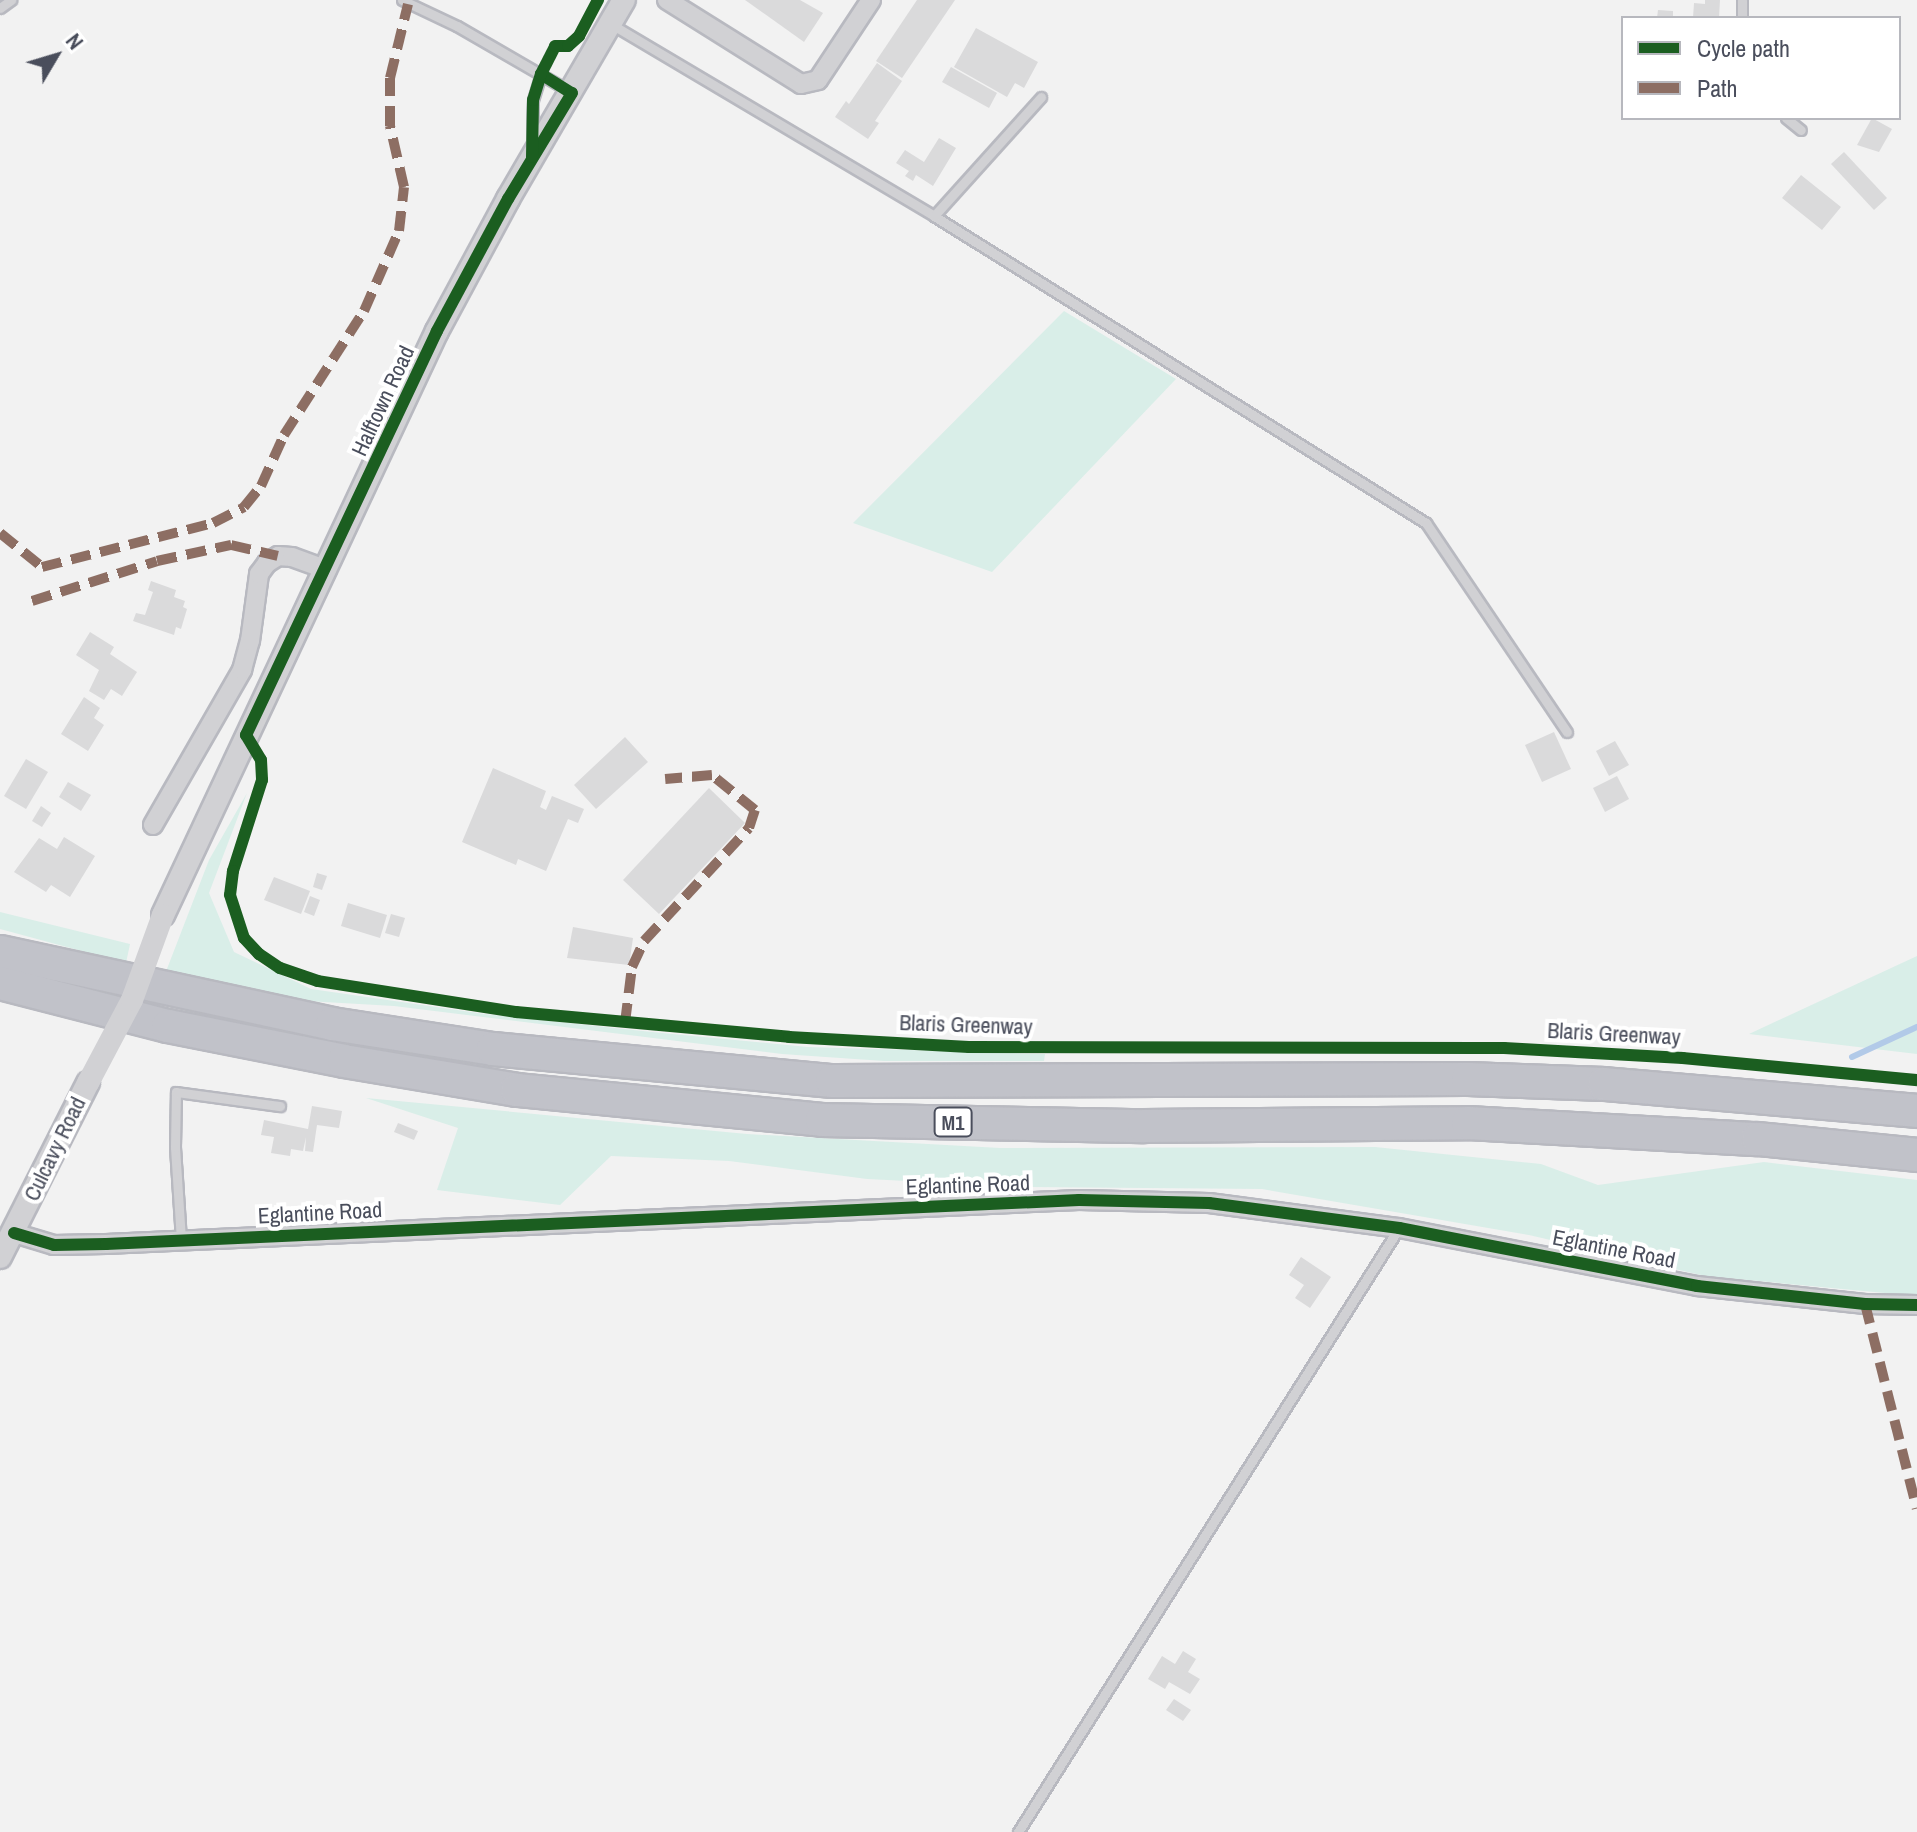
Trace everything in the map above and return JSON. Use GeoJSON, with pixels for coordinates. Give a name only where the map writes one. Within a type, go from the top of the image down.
{"type":"FeatureCollection","features":[{"type":"Feature","properties":{"kind":"highway","name":"M1"},"geometry":{"type":"LineString","coordinates":[[0,952],[332,1024],[493,1049],[832,1081],[1468,1079],[1619,1085],[1917,1111]]}},
{"type":"Feature","properties":{"kind":"highway","name":"M1"},"geometry":{"type":"LineString","coordinates":[[0,983],[168,1026],[344,1061],[517,1090],[822,1120],[1144,1126],[1468,1123],[1758,1139],[1917,1155]]}},
{"type":"Feature","properties":{"kind":"street","name":"Halftown Road"},"geometry":{"type":"LineString","coordinates":[[88,1083],[132,1000],[163,915],[437,331],[624,0]]}},
{"type":"Feature","properties":{"kind":"street"},"geometry":{"type":"LineString","coordinates":[[667,0],[801,84],[818,80],[871,0]]}},
{"type":"Feature","properties":{"kind":"street"},"geometry":{"type":"LineString","coordinates":[[153,825],[242,670],[250,641],[259,574],[267,563],[278,556],[292,557],[327,570]]}},
{"type":"Feature","properties":{"kind":"street","name":"Culcavy Road"},"geometry":{"type":"LineString","coordinates":[[0,1257],[88,1083]]}},
{"type":"Feature","properties":{"kind":"street","name":"Eglantine Road"},"geometry":{"type":"LineString","coordinates":[[14,1233],[54,1245],[1079,1200],[1209,1203],[1399,1228],[1697,1286],[1865,1304],[1917,1305]]}},
{"type":"Feature","properties":{"kind":"lane"},"geometry":{"type":"LineString","coordinates":[[0,8],[11,0]]}},
{"type":"Feature","properties":{"kind":"lane"},"geometry":{"type":"LineString","coordinates":[[402,0],[457,26],[572,93]]}},
{"type":"Feature","properties":{"kind":"lane"},"geometry":{"type":"LineString","coordinates":[[611,24],[934,216],[1426,523],[1567,732]]}},
{"type":"Feature","properties":{"kind":"lane"},"geometry":{"type":"LineString","coordinates":[[532,159],[533,100],[541,74]]}},
{"type":"Feature","properties":{"kind":"lane"},"geometry":{"type":"LineString","coordinates":[[934,216],[1041,97]]}},
{"type":"Feature","properties":{"kind":"lane"},"geometry":{"type":"LineString","coordinates":[[1788,120],[1801,130]]}},
{"type":"Feature","properties":{"kind":"lane"},"geometry":{"type":"LineString","coordinates":[[181,1240],[175,1147],[176,1092],[280,1106]]}},
{"type":"Feature","properties":{"kind":"lane"},"geometry":{"type":"LineString","coordinates":[[1018,1832],[1399,1228]]}},
{"type":"Feature","properties":{"kind":"green space"},"geometry":{"type":"Polygon","coordinates":[[[1064,311],[1176,379],[992,572],[853,523],[1064,311]]]}},
{"type":"Feature","properties":{"kind":"green space"},"geometry":{"type":"Polygon","coordinates":[[[247,793],[209,893],[234,952],[311,989],[485,1014],[652,1032],[808,1047],[1045,1054],[1044,1061],[884,1061],[782,1054],[394,1006],[289,1000],[165,974],[209,860],[247,793]]]}},
{"type":"Feature","properties":{"kind":"green space"},"geometry":{"type":"Polygon","coordinates":[[[0,912],[130,944],[126,963],[0,929],[0,912]]]}},
{"type":"Feature","properties":{"kind":"green space"},"geometry":{"type":"Polygon","coordinates":[[[1917,956],[1917,1054],[1749,1034],[1917,956]]]}},
{"type":"Feature","properties":{"kind":"green space"},"geometry":{"type":"Polygon","coordinates":[[[366,1098],[747,1134],[1000,1148],[1375,1147],[1541,1164],[1598,1185],[1764,1162],[1917,1180],[1917,1296],[1705,1276],[1529,1235],[1262,1189],[1030,1187],[867,1179],[729,1161],[611,1156],[560,1205],[437,1190],[458,1128],[366,1098]]]}},
{"type":"Feature","properties":{"kind":"building"},"geometry":{"type":"Polygon","coordinates":[[[745,0],[800,0],[823,13],[804,42],[745,0]]]}},
{"type":"Feature","properties":{"kind":"building"},"geometry":{"type":"Polygon","coordinates":[[[917,0],[955,0],[902,78],[876,61],[917,0]]]}},
{"type":"Feature","properties":{"kind":"building"},"geometry":{"type":"Polygon","coordinates":[[[1705,0],[1720,0],[1719,16],[1693,16],[1694,3],[1705,4],[1705,0]]]}},
{"type":"Feature","properties":{"kind":"building"},"geometry":{"type":"Polygon","coordinates":[[[1658,10],[1673,11],[1673,16],[1657,16],[1658,10]]]}},
{"type":"Feature","properties":{"kind":"building"},"geometry":{"type":"Polygon","coordinates":[[[976,28],[1038,62],[1024,88],[1015,83],[1007,97],[954,67],[976,28]]]}},
{"type":"Feature","properties":{"kind":"building"},"geometry":{"type":"Polygon","coordinates":[[[877,63],[902,81],[875,121],[879,123],[868,139],[835,117],[846,101],[849,104],[877,63]]]}},
{"type":"Feature","properties":{"kind":"building"},"geometry":{"type":"Polygon","coordinates":[[[951,67],[997,93],[989,108],[942,82],[951,67]]]}},
{"type":"Feature","properties":{"kind":"building"},"geometry":{"type":"Polygon","coordinates":[[[1871,120],[1892,129],[1879,152],[1857,145],[1871,120]]]}},
{"type":"Feature","properties":{"kind":"building"},"geometry":{"type":"Polygon","coordinates":[[[939,138],[956,148],[933,186],[916,175],[913,181],[905,176],[909,171],[896,163],[905,150],[924,162],[939,138]]]}},
{"type":"Feature","properties":{"kind":"building"},"geometry":{"type":"Polygon","coordinates":[[[1844,152],[1887,198],[1874,210],[1831,164],[1844,152]]]}},
{"type":"Feature","properties":{"kind":"building"},"geometry":{"type":"Polygon","coordinates":[[[1801,175],[1841,207],[1822,230],[1782,198],[1801,175]]]}},
{"type":"Feature","properties":{"kind":"building"},"geometry":{"type":"Polygon","coordinates":[[[151,581],[176,590],[174,597],[185,601],[183,607],[187,609],[181,629],[176,627],[174,635],[133,621],[136,613],[145,615],[153,592],[148,590],[151,581]]]}},
{"type":"Feature","properties":{"kind":"building"},"geometry":{"type":"Polygon","coordinates":[[[90,632],[114,647],[110,654],[137,672],[122,696],[111,689],[104,700],[89,691],[99,670],[76,655],[90,632]]]}},
{"type":"Feature","properties":{"kind":"building"},"geometry":{"type":"Polygon","coordinates":[[[84,697],[100,708],[94,718],[104,725],[88,751],[61,734],[84,697]]]}},
{"type":"Feature","properties":{"kind":"building"},"geometry":{"type":"Polygon","coordinates":[[[1554,732],[1571,769],[1542,782],[1525,745],[1554,732]]]}},
{"type":"Feature","properties":{"kind":"building"},"geometry":{"type":"Polygon","coordinates":[[[625,737],[648,762],[596,809],[574,785],[625,737]]]}},
{"type":"Feature","properties":{"kind":"building"},"geometry":{"type":"Polygon","coordinates":[[[1615,741],[1629,765],[1609,776],[1596,751],[1615,741]]]}},
{"type":"Feature","properties":{"kind":"building"},"geometry":{"type":"Polygon","coordinates":[[[26,759],[48,772],[26,809],[4,796],[26,759]]]}},
{"type":"Feature","properties":{"kind":"building"},"geometry":{"type":"Polygon","coordinates":[[[493,768],[546,791],[540,807],[546,810],[552,796],[584,809],[578,823],[568,819],[546,871],[518,859],[516,865],[462,842],[493,768]]]}},
{"type":"Feature","properties":{"kind":"building"},"geometry":{"type":"Polygon","coordinates":[[[1617,776],[1629,799],[1605,812],[1593,788],[1617,776]]]}},
{"type":"Feature","properties":{"kind":"building"},"geometry":{"type":"Polygon","coordinates":[[[68,782],[91,795],[81,811],[59,797],[68,782]]]}},
{"type":"Feature","properties":{"kind":"building"},"geometry":{"type":"Polygon","coordinates":[[[709,788],[745,823],[659,914],[623,880],[709,788]]]}},
{"type":"Feature","properties":{"kind":"building"},"geometry":{"type":"Polygon","coordinates":[[[41,806],[51,813],[42,827],[32,821],[41,806]]]}},
{"type":"Feature","properties":{"kind":"building"},"geometry":{"type":"Polygon","coordinates":[[[64,837],[95,856],[70,897],[51,885],[46,892],[14,872],[39,838],[57,849],[64,837]]]}},
{"type":"Feature","properties":{"kind":"building"},"geometry":{"type":"Polygon","coordinates":[[[317,873],[327,876],[322,890],[313,887],[317,873]]]}},
{"type":"Feature","properties":{"kind":"building"},"geometry":{"type":"Polygon","coordinates":[[[274,877],[310,891],[301,914],[264,900],[274,877]]]}},
{"type":"Feature","properties":{"kind":"building"},"geometry":{"type":"Polygon","coordinates":[[[310,896],[320,900],[314,916],[304,912],[310,896]]]}},
{"type":"Feature","properties":{"kind":"building"},"geometry":{"type":"Polygon","coordinates":[[[348,903],[387,915],[380,938],[341,926],[348,903]]]}},
{"type":"Feature","properties":{"kind":"building"},"geometry":{"type":"Polygon","coordinates":[[[391,914],[405,918],[399,937],[385,933],[391,914]]]}},
{"type":"Feature","properties":{"kind":"building"},"geometry":{"type":"Polygon","coordinates":[[[573,927],[633,938],[629,965],[567,958],[573,927]]]}},
{"type":"Feature","properties":{"kind":"building"},"geometry":{"type":"Polygon","coordinates":[[[312,1106],[342,1111],[339,1128],[317,1125],[313,1152],[305,1151],[306,1137],[303,1151],[291,1149],[290,1156],[271,1153],[274,1137],[261,1135],[264,1120],[308,1129],[312,1106]]]}},
{"type":"Feature","properties":{"kind":"building"},"geometry":{"type":"Polygon","coordinates":[[[398,1123],[418,1131],[414,1140],[394,1132],[398,1123]]]}},
{"type":"Feature","properties":{"kind":"building"},"geometry":{"type":"Polygon","coordinates":[[[1301,1257],[1331,1277],[1310,1308],[1295,1298],[1304,1285],[1289,1275],[1301,1257]]]}},
{"type":"Feature","properties":{"kind":"building"},"geometry":{"type":"Polygon","coordinates":[[[1183,1651],[1196,1659],[1188,1672],[1200,1679],[1190,1694],[1169,1682],[1165,1689],[1148,1679],[1162,1656],[1175,1664],[1183,1651]]]}},
{"type":"Feature","properties":{"kind":"building"},"geometry":{"type":"Polygon","coordinates":[[[1174,1699],[1191,1710],[1183,1721],[1166,1710],[1174,1699]]]}},
{"type":"Feature","properties":{"kind":"waterway"},"geometry":{"type":"LineString","coordinates":[[1852,1057],[1917,1027]]}},
{"type":"Feature","properties":{"kind":"marked path"},"geometry":{"type":"LineString","coordinates":[[0,533],[42,567],[213,523],[244,507],[261,486],[284,435],[364,311],[399,231],[404,187],[390,126],[390,78],[408,4]]}},
{"type":"Feature","properties":{"kind":"marked path"},"geometry":{"type":"LineString","coordinates":[[32,601],[157,561],[231,545],[278,556]]}},
{"type":"Feature","properties":{"kind":"marked path"},"geometry":{"type":"LineString","coordinates":[[625,1023],[632,967],[644,941],[749,828],[755,810],[712,775],[665,779]]}},
{"type":"Feature","properties":{"kind":"marked path"},"geometry":{"type":"LineString","coordinates":[[1865,1304],[1917,1509]]}},
{"type":"Feature","properties":{"kind":"cycle path"},"geometry":{"type":"LineString","coordinates":[[532,157],[533,100],[541,74],[555,46],[568,46],[579,36],[598,0]]}},
{"type":"Feature","properties":{"kind":"cycle path","name":"Blaris Greenway"},"geometry":{"type":"LineString","coordinates":[[541,74],[572,93],[508,199],[437,331],[246,735],[261,760],[262,780],[233,871],[230,895],[244,938],[259,954],[280,968],[318,981],[516,1012],[789,1037],[969,1047],[1504,1048],[1683,1058],[1917,1080]]}},
{"type":"Feature","properties":{"kind":"cycle path"},"geometry":{"type":"LineString","coordinates":[[14,1233],[54,1245],[106,1244],[1079,1200],[1209,1203],[1399,1228],[1697,1286],[1865,1304],[1917,1305]]}}]}
